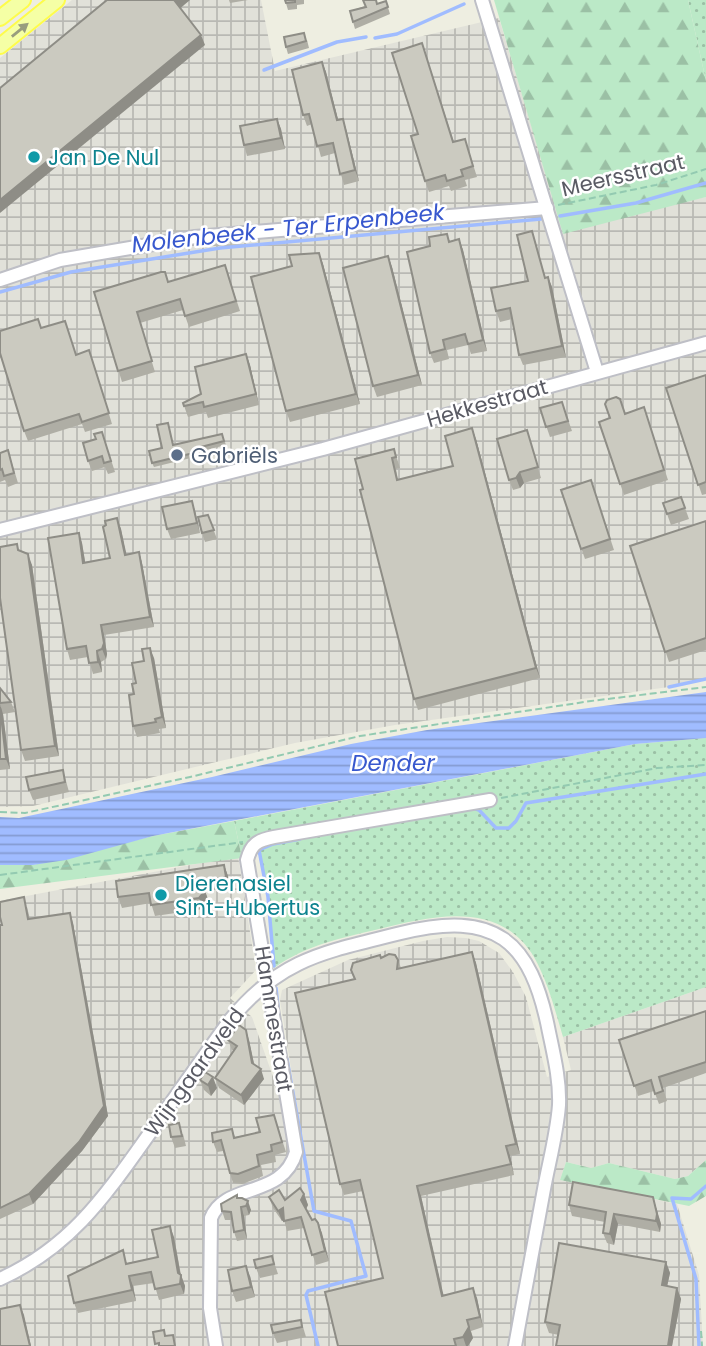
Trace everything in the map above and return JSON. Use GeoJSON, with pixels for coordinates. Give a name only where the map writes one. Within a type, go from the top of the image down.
{"type":"FeatureCollection","features":[{"type":"Feature","properties":{"kind":"main road"},"geometry":{"type":"LineString","coordinates":[[0,18],[23,0]]}},
{"type":"Feature","properties":{"kind":"main road"},"geometry":{"type":"LineString","coordinates":[[0,46],[57,0]]}},
{"type":"Feature","properties":{"kind":"street"},"geometry":{"type":"LineString","coordinates":[[482,0],[597,372]]}},
{"type":"Feature","properties":{"kind":"street"},"geometry":{"type":"LineString","coordinates":[[0,280],[60,260],[195,237],[547,208]]}},
{"type":"Feature","properties":{"kind":"street","name":"Hekkestraat"},"geometry":{"type":"LineString","coordinates":[[0,530],[323,449],[706,343]]}},
{"type":"Feature","properties":{"kind":"street"},"geometry":{"type":"LineString","coordinates":[[258,840],[490,800]]}},
{"type":"Feature","properties":{"kind":"street","name":"Hammestraat"},"geometry":{"type":"LineString","coordinates":[[216,1346],[210,1308],[211,1218],[215,1208],[222,1202],[256,1190],[283,1176],[293,1165],[296,1152],[247,860],[249,850],[258,840]]}},
{"type":"Feature","properties":{"kind":"street","name":"Wijngaardveld"},"geometry":{"type":"LineString","coordinates":[[0,1279],[52,1249],[92,1212],[230,1020],[245,1002],[268,982],[294,964],[317,954],[422,928],[453,924],[488,930],[517,949],[544,1006],[557,1067],[559,1107],[515,1346]]}},
{"type":"Feature","properties":{"kind":"path","name":"Meersstraat"},"geometry":{"type":"LineString","coordinates":[[547,208],[656,185],[706,169]]}},
{"type":"Feature","properties":{"kind":"path"},"geometry":{"type":"LineString","coordinates":[[0,813],[25,813],[360,736],[591,701],[706,687]]}},
{"type":"Feature","properties":{"kind":"path"},"geometry":{"type":"LineString","coordinates":[[490,800],[657,768],[706,765]]}},
{"type":"Feature","properties":{"kind":"path"},"geometry":{"type":"LineString","coordinates":[[0,875],[258,840]]}},
{"type":"Feature","properties":{"kind":"path"},"geometry":{"type":"LineString","coordinates":[[701,1331],[702,1346]]}},
{"type":"Feature","properties":{"kind":"shaded area"},"geometry":{"type":"Polygon","coordinates":[[[72,0],[261,0],[275,71],[499,18],[562,228],[706,197],[706,679],[669,687],[395,725],[295,743],[33,806],[0,807],[0,58],[72,0]]]}},
{"type":"Feature","properties":{"kind":"shaded area"},"geometry":{"type":"Polygon","coordinates":[[[238,856],[256,970],[230,998],[252,1017],[278,1091],[294,1087],[280,1000],[282,990],[348,960],[423,941],[447,937],[466,938],[479,941],[499,953],[526,997],[547,1077],[571,1070],[563,1037],[706,987],[706,1160],[688,1176],[675,1179],[609,1163],[591,1168],[566,1162],[560,1180],[677,1204],[699,1275],[703,1346],[0,1346],[0,901],[238,856]]]}},
{"type":"Feature","properties":{"kind":"green space"},"geometry":{"type":"Polygon","coordinates":[[[494,0],[688,0],[706,81],[706,197],[563,234],[494,0]]]}},
{"type":"Feature","properties":{"kind":"green space"},"geometry":{"type":"Polygon","coordinates":[[[688,0],[706,0],[706,81],[688,0]]]}},
{"type":"Feature","properties":{"kind":"green space"},"geometry":{"type":"Polygon","coordinates":[[[706,738],[706,987],[563,1037],[551,996],[534,957],[519,939],[502,926],[484,919],[463,916],[399,924],[338,939],[299,953],[274,968],[268,897],[259,851],[242,858],[234,821],[635,744],[706,738]]]}},
{"type":"Feature","properties":{"kind":"green space"},"geometry":{"type":"Polygon","coordinates":[[[234,821],[242,858],[0,889],[0,865],[33,865],[153,836],[234,821]]]}},
{"type":"Feature","properties":{"kind":"green space"},"geometry":{"type":"Polygon","coordinates":[[[706,1160],[706,1196],[689,1206],[560,1180],[566,1162],[591,1168],[609,1163],[675,1179],[688,1176],[706,1160]]]}},
{"type":"Feature","properties":{"kind":"water","name":"Dender"},"geometry":{"type":"Polygon","coordinates":[[[706,692],[706,738],[635,744],[153,836],[66,860],[33,865],[0,865],[0,817],[19,818],[351,744],[427,730],[706,692]]]}},
{"type":"Feature","properties":{"kind":"building","name":"Jan De Nul"},"geometry":{"type":"Polygon","coordinates":[[[107,0],[174,0],[201,35],[0,200],[0,88],[107,0]]]}},
{"type":"Feature","properties":{"kind":"building"},"geometry":{"type":"Polygon","coordinates":[[[363,0],[376,0],[377,4],[386,1],[388,7],[353,22],[350,11],[366,7],[363,0]]]}},
{"type":"Feature","properties":{"kind":"building"},"geometry":{"type":"Polygon","coordinates":[[[304,33],[306,41],[286,47],[284,37],[304,33]]]}},
{"type":"Feature","properties":{"kind":"building"},"geometry":{"type":"Polygon","coordinates":[[[422,43],[453,142],[465,139],[473,166],[461,170],[463,176],[447,181],[445,175],[425,181],[411,136],[418,134],[392,53],[422,43]]]}},
{"type":"Feature","properties":{"kind":"building"},"geometry":{"type":"Polygon","coordinates":[[[322,62],[337,120],[343,119],[355,170],[340,174],[333,143],[317,146],[309,114],[303,115],[292,70],[322,62]]]}},
{"type":"Feature","properties":{"kind":"building"},"geometry":{"type":"Polygon","coordinates":[[[277,119],[281,138],[244,145],[240,126],[277,119]]]}},
{"type":"Feature","properties":{"kind":"building"},"geometry":{"type":"Polygon","coordinates":[[[532,231],[545,278],[548,277],[562,346],[519,355],[510,308],[496,311],[491,288],[528,281],[517,235],[532,231]]]}},
{"type":"Feature","properties":{"kind":"building"},"geometry":{"type":"Polygon","coordinates":[[[447,234],[449,242],[459,239],[483,340],[468,344],[465,334],[443,340],[445,349],[430,353],[407,252],[430,246],[429,237],[447,234]]]}},
{"type":"Feature","properties":{"kind":"building"},"geometry":{"type":"Polygon","coordinates":[[[319,253],[356,394],[286,411],[251,277],[292,266],[289,255],[319,253]]]}},
{"type":"Feature","properties":{"kind":"building"},"geometry":{"type":"Polygon","coordinates":[[[388,256],[418,375],[373,386],[343,268],[388,256]]]}},
{"type":"Feature","properties":{"kind":"building"},"geometry":{"type":"Polygon","coordinates":[[[225,265],[236,301],[185,316],[180,299],[137,312],[152,361],[118,371],[94,292],[161,272],[165,272],[168,282],[225,265]]]}},
{"type":"Feature","properties":{"kind":"building"},"geometry":{"type":"Polygon","coordinates":[[[38,319],[41,328],[65,321],[76,355],[89,350],[109,413],[82,422],[79,414],[24,431],[0,353],[0,331],[38,319]]]}},
{"type":"Feature","properties":{"kind":"building"},"geometry":{"type":"Polygon","coordinates":[[[246,354],[256,394],[204,407],[203,402],[184,406],[183,403],[201,394],[195,367],[246,354]]]}},
{"type":"Feature","properties":{"kind":"building"},"geometry":{"type":"Polygon","coordinates":[[[706,375],[706,482],[698,485],[666,388],[706,375]]]}},
{"type":"Feature","properties":{"kind":"building"},"geometry":{"type":"Polygon","coordinates":[[[616,397],[620,399],[625,414],[644,407],[664,470],[620,484],[599,422],[610,418],[605,404],[607,400],[616,397]]]}},
{"type":"Feature","properties":{"kind":"building"},"geometry":{"type":"Polygon","coordinates":[[[562,402],[568,421],[546,427],[540,408],[562,402]]]}},
{"type":"Feature","properties":{"kind":"building"},"geometry":{"type":"Polygon","coordinates":[[[168,423],[173,445],[222,434],[224,441],[201,447],[202,451],[152,463],[149,451],[162,448],[157,425],[168,423]]]}},
{"type":"Feature","properties":{"kind":"building"},"geometry":{"type":"Polygon","coordinates":[[[472,428],[536,668],[414,699],[360,490],[363,489],[355,459],[394,449],[396,457],[392,458],[397,480],[453,466],[445,436],[472,428]]]}},
{"type":"Feature","properties":{"kind":"building"},"geometry":{"type":"Polygon","coordinates":[[[527,430],[538,467],[520,472],[516,478],[509,480],[497,439],[527,430]]]}},
{"type":"Feature","properties":{"kind":"building"},"geometry":{"type":"Polygon","coordinates":[[[102,432],[111,461],[104,463],[102,456],[88,461],[83,443],[96,439],[94,434],[102,432]]]}},
{"type":"Feature","properties":{"kind":"building"},"geometry":{"type":"Polygon","coordinates":[[[8,450],[14,473],[4,476],[2,469],[0,470],[0,453],[8,450]]]}},
{"type":"Feature","properties":{"kind":"building"},"geometry":{"type":"Polygon","coordinates":[[[591,480],[610,539],[581,549],[561,490],[591,480]]]}},
{"type":"Feature","properties":{"kind":"building"},"geometry":{"type":"Polygon","coordinates":[[[681,497],[685,508],[667,514],[663,503],[681,497]]]}},
{"type":"Feature","properties":{"kind":"building"},"geometry":{"type":"Polygon","coordinates":[[[192,501],[197,523],[167,529],[162,507],[192,501]]]}},
{"type":"Feature","properties":{"kind":"building"},"geometry":{"type":"Polygon","coordinates":[[[208,515],[214,530],[202,533],[198,517],[208,515]]]}},
{"type":"Feature","properties":{"kind":"building"},"geometry":{"type":"Polygon","coordinates":[[[117,518],[125,555],[139,552],[150,617],[101,625],[104,643],[102,649],[97,651],[98,662],[89,663],[86,646],[67,649],[48,538],[79,533],[83,563],[110,558],[103,527],[106,525],[105,521],[117,518]]]}},
{"type":"Feature","properties":{"kind":"building"},"geometry":{"type":"Polygon","coordinates":[[[706,521],[706,638],[665,652],[630,546],[706,521]]]}},
{"type":"Feature","properties":{"kind":"building"},"geometry":{"type":"Polygon","coordinates":[[[17,544],[18,550],[28,554],[55,746],[21,750],[0,598],[0,547],[17,544]]]}},
{"type":"Feature","properties":{"kind":"building"},"geometry":{"type":"Polygon","coordinates":[[[150,648],[162,717],[155,719],[156,722],[133,726],[129,695],[134,694],[132,684],[136,683],[132,663],[144,661],[142,649],[150,648]]]}},
{"type":"Feature","properties":{"kind":"building"},"geometry":{"type":"Polygon","coordinates":[[[0,688],[11,702],[0,703],[0,688]]]}},
{"type":"Feature","properties":{"kind":"building"},"geometry":{"type":"Polygon","coordinates":[[[0,707],[6,759],[0,759],[0,707]]]}},
{"type":"Feature","properties":{"kind":"building"},"geometry":{"type":"Polygon","coordinates":[[[63,770],[65,782],[29,790],[26,777],[63,770]]]}},
{"type":"Feature","properties":{"kind":"building"},"geometry":{"type":"Polygon","coordinates":[[[224,865],[226,877],[191,882],[205,891],[199,898],[151,905],[149,893],[118,897],[116,881],[224,865]]]}},
{"type":"Feature","properties":{"kind":"building"},"geometry":{"type":"Polygon","coordinates":[[[24,897],[28,919],[70,913],[104,1106],[79,1142],[29,1194],[0,1208],[0,902],[24,897]]]}},
{"type":"Feature","properties":{"kind":"building"},"geometry":{"type":"Polygon","coordinates":[[[472,952],[516,1144],[506,1146],[511,1164],[417,1186],[442,1296],[473,1288],[480,1317],[467,1320],[469,1327],[463,1337],[454,1339],[456,1346],[338,1346],[325,1292],[383,1278],[360,1180],[340,1184],[295,993],[355,979],[351,970],[353,963],[380,955],[381,958],[389,954],[395,955],[398,960],[397,969],[472,952]]]}},
{"type":"Feature","properties":{"kind":"building"},"geometry":{"type":"Polygon","coordinates":[[[706,1011],[706,1062],[659,1077],[663,1091],[655,1094],[651,1080],[634,1086],[619,1040],[706,1011]]]}},
{"type":"Feature","properties":{"kind":"building"},"geometry":{"type":"Polygon","coordinates":[[[239,1025],[246,1030],[252,1063],[261,1069],[241,1095],[215,1078],[237,1046],[228,1040],[239,1025]]]}},
{"type":"Feature","properties":{"kind":"building"},"geometry":{"type":"Polygon","coordinates":[[[205,1072],[213,1077],[208,1085],[200,1080],[205,1072]]]}},
{"type":"Feature","properties":{"kind":"building"},"geometry":{"type":"Polygon","coordinates":[[[274,1115],[282,1142],[271,1145],[272,1151],[257,1155],[259,1166],[238,1174],[230,1173],[221,1140],[213,1142],[212,1133],[232,1129],[234,1138],[260,1132],[256,1118],[274,1115]]]}},
{"type":"Feature","properties":{"kind":"building"},"geometry":{"type":"Polygon","coordinates":[[[179,1123],[182,1136],[171,1137],[169,1125],[179,1123]]]}},
{"type":"Feature","properties":{"kind":"building"},"geometry":{"type":"Polygon","coordinates":[[[573,1182],[653,1197],[656,1221],[614,1214],[610,1234],[603,1233],[606,1212],[569,1205],[573,1182]]]}},
{"type":"Feature","properties":{"kind":"building"},"geometry":{"type":"Polygon","coordinates":[[[300,1188],[304,1194],[301,1200],[312,1220],[315,1219],[318,1223],[325,1251],[312,1255],[301,1217],[284,1221],[283,1208],[278,1211],[269,1197],[279,1190],[285,1200],[300,1188]]]}},
{"type":"Feature","properties":{"kind":"building"},"geometry":{"type":"Polygon","coordinates":[[[237,1195],[237,1198],[248,1201],[246,1206],[241,1207],[244,1230],[234,1232],[231,1212],[222,1211],[221,1204],[237,1195]]]}},
{"type":"Feature","properties":{"kind":"building"},"geometry":{"type":"Polygon","coordinates":[[[170,1226],[178,1273],[181,1275],[180,1284],[155,1289],[151,1272],[129,1276],[132,1290],[74,1303],[68,1276],[123,1250],[126,1264],[158,1257],[152,1230],[170,1226]]]}},
{"type":"Feature","properties":{"kind":"building"},"geometry":{"type":"Polygon","coordinates":[[[559,1243],[666,1262],[662,1285],[677,1288],[668,1346],[556,1346],[560,1325],[545,1322],[559,1243]]]}},
{"type":"Feature","properties":{"kind":"building"},"geometry":{"type":"Polygon","coordinates":[[[272,1256],[274,1264],[256,1268],[254,1260],[272,1256]]]}},
{"type":"Feature","properties":{"kind":"building"},"geometry":{"type":"Polygon","coordinates":[[[246,1266],[251,1287],[232,1291],[228,1270],[246,1266]]]}},
{"type":"Feature","properties":{"kind":"building"},"geometry":{"type":"Polygon","coordinates":[[[20,1305],[30,1346],[0,1346],[0,1309],[20,1305]]]}},
{"type":"Feature","properties":{"kind":"building"},"geometry":{"type":"Polygon","coordinates":[[[301,1320],[302,1327],[273,1333],[271,1325],[301,1320]]]}},
{"type":"Feature","properties":{"kind":"building"},"geometry":{"type":"Polygon","coordinates":[[[164,1330],[165,1336],[173,1335],[175,1346],[155,1344],[153,1332],[164,1330]]]}},
{"type":"Feature","properties":{"kind":"waterway"},"geometry":{"type":"LineString","coordinates":[[375,38],[397,34],[464,4]]}},
{"type":"Feature","properties":{"kind":"waterway"},"geometry":{"type":"LineString","coordinates":[[264,70],[337,42],[366,37]]}},
{"type":"Feature","properties":{"kind":"waterway","name":"Molenbeek - Ter Erpenbeek"},"geometry":{"type":"LineString","coordinates":[[560,216],[636,203],[706,183]]}},
{"type":"Feature","properties":{"kind":"waterway","name":"Molenbeek - Ter Erpenbeek"},"geometry":{"type":"LineString","coordinates":[[0,292],[71,272],[220,248],[541,219]]}},
{"type":"Feature","properties":{"kind":"waterway"},"geometry":{"type":"LineString","coordinates":[[669,687],[706,679]]}},
{"type":"Feature","properties":{"kind":"waterway"},"geometry":{"type":"LineString","coordinates":[[473,808],[479,810],[496,828],[509,828],[526,803],[706,774]]}},
{"type":"Feature","properties":{"kind":"waterway"},"geometry":{"type":"LineString","coordinates":[[274,966],[268,897],[259,850],[273,844],[300,839]]}},
{"type":"Feature","properties":{"kind":"waterway"},"geometry":{"type":"LineString","coordinates":[[276,988],[278,1007]]}},
{"type":"Feature","properties":{"kind":"waterway"},"geometry":{"type":"LineString","coordinates":[[287,1059],[314,1211],[351,1221],[366,1276],[308,1291],[306,1295],[318,1346]]}},
{"type":"Feature","properties":{"kind":"waterway"},"geometry":{"type":"LineString","coordinates":[[699,1346],[696,1279],[672,1198],[691,1199],[706,1186]]}},
{"type":"Feature","properties":{"kind":"place","name":"Jan De Nul"},"geometry":{"type":"Point","coordinates":[34,157]}},
{"type":"Feature","properties":{"kind":"place","name":"Gabriëls"},"geometry":{"type":"Point","coordinates":[177,455]}},
{"type":"Feature","properties":{"kind":"place","name":"Dierenasiel Sint-Hubertus"},"geometry":{"type":"Point","coordinates":[161,895]}}]}
